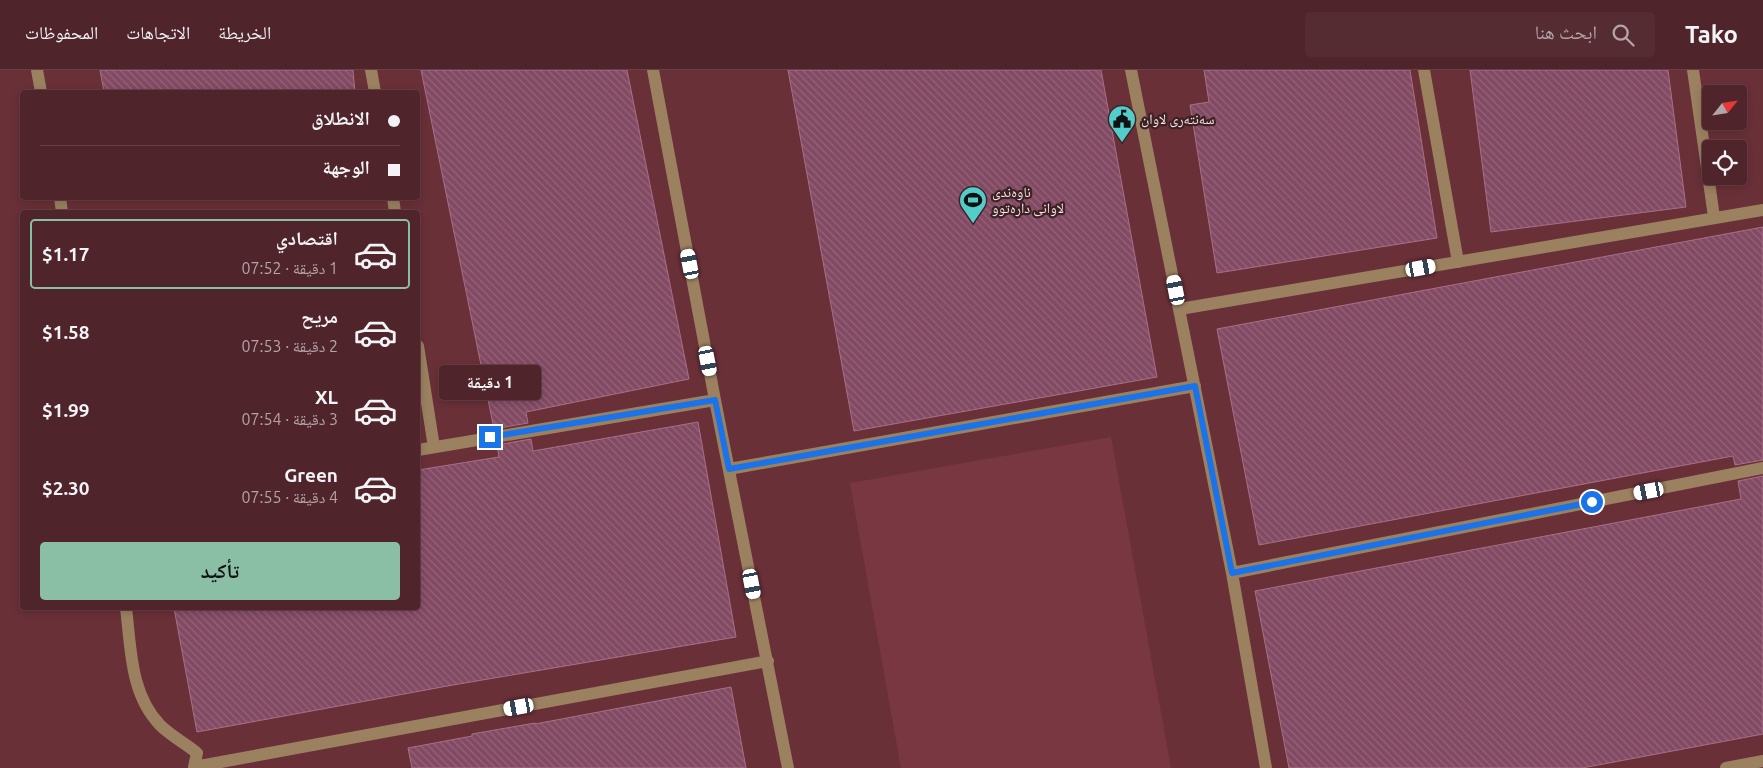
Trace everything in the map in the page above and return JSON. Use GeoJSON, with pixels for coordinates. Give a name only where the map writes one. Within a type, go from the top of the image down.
{"type":"FeatureCollection","features":[{"type":"Feature","properties":{"kind":"street"},"geometry":{"type":"LineString","coordinates":[[37,70],[41,90]]}},
{"type":"Feature","properties":{"kind":"street"},"geometry":{"type":"LineString","coordinates":[[371,70],[375,90]]}},
{"type":"Feature","properties":{"kind":"street"},"geometry":{"type":"LineString","coordinates":[[654,70],[715,400],[788,768]]}},
{"type":"Feature","properties":{"kind":"street"},"geometry":{"type":"LineString","coordinates":[[1131,70],[1232,573],[1266,768]]}},
{"type":"Feature","properties":{"kind":"street"},"geometry":{"type":"LineString","coordinates":[[1424,70],[1458,262]]}},
{"type":"Feature","properties":{"kind":"street"},"geometry":{"type":"LineString","coordinates":[[1693,70],[1714,217]]}},
{"type":"Feature","properties":{"kind":"street"},"geometry":{"type":"LineString","coordinates":[[1180,309],[1763,210]]}},
{"type":"Feature","properties":{"kind":"street"},"geometry":{"type":"LineString","coordinates":[[420,359],[434,447]]}},
{"type":"Feature","properties":{"kind":"street"},"geometry":{"type":"LineString","coordinates":[[729,469],[1195,386]]}},
{"type":"Feature","properties":{"kind":"street"},"geometry":{"type":"LineString","coordinates":[[420,450],[715,400]]}},
{"type":"Feature","properties":{"kind":"street"},"geometry":{"type":"LineString","coordinates":[[1232,573],[1763,468]]}},
{"type":"Feature","properties":{"kind":"street"},"geometry":{"type":"LineString","coordinates":[[126,610],[134,674],[140,693],[148,710],[160,725],[197,754],[195,767],[768,661]]}},
{"type":"Feature","properties":{"kind":"street"},"geometry":{"type":"LineString","coordinates":[[1726,768],[1763,761]]}},
{"type":"Feature","properties":{"kind":"shaded area"},"geometry":{"type":"Polygon","coordinates":[[[1111,437],[1171,768],[901,768],[850,483],[1111,437]]]}},
{"type":"Feature","properties":{"kind":"building"},"geometry":{"type":"Polygon","coordinates":[[[100,70],[353,70],[355,90],[104,90],[100,70]]]}},
{"type":"Feature","properties":{"kind":"building"},"geometry":{"type":"Polygon","coordinates":[[[421,70],[627,70],[689,379],[526,412],[528,423],[494,429],[421,70]]]}},
{"type":"Feature","properties":{"kind":"building","name":"ناوەندی لاوانی دارەتوو"},"geometry":{"type":"Polygon","coordinates":[[[788,70],[1101,70],[1157,377],[854,431],[788,70]]]}},
{"type":"Feature","properties":{"kind":"building"},"geometry":{"type":"Polygon","coordinates":[[[1204,70],[1410,70],[1437,238],[1217,273],[1190,105],[1209,102],[1204,70]]]}},
{"type":"Feature","properties":{"kind":"building"},"geometry":{"type":"Polygon","coordinates":[[[1470,70],[1668,70],[1686,207],[1491,232],[1470,70]]]}},
{"type":"Feature","properties":{"kind":"building"},"geometry":{"type":"Polygon","coordinates":[[[1763,227],[1763,460],[1735,465],[1733,456],[1259,545],[1217,329],[1763,227]]]}},
{"type":"Feature","properties":{"kind":"building"},"geometry":{"type":"Polygon","coordinates":[[[698,422],[736,637],[453,685],[197,732],[174,610],[420,610],[420,470],[499,457],[497,445],[531,439],[533,451],[698,422]]]}},
{"type":"Feature","properties":{"kind":"building"},"geometry":{"type":"Polygon","coordinates":[[[1763,476],[1763,734],[1582,768],[1289,768],[1255,591],[1741,499],[1738,481],[1763,476]]]}},
{"type":"Feature","properties":{"kind":"building"},"geometry":{"type":"Polygon","coordinates":[[[731,687],[746,768],[412,768],[408,748],[472,736],[472,734],[731,687]]]}},
{"type":"Feature","properties":{"kind":"place","name":"سەنتەری لاوان"},"geometry":{"type":"Point","coordinates":[1122,143]}},
{"type":"Feature","properties":{"kind":"place","name":"ناوەندی لاوانی دارەتوو"},"geometry":{"type":"Point","coordinates":[973,224]}},
{"type":"Feature","properties":{"kind":"route"},"geometry":{"type":"LineString","coordinates":[[490,437],[715,400],[729,469],[1195,386],[1232,573],[1592,502]]}}]}
